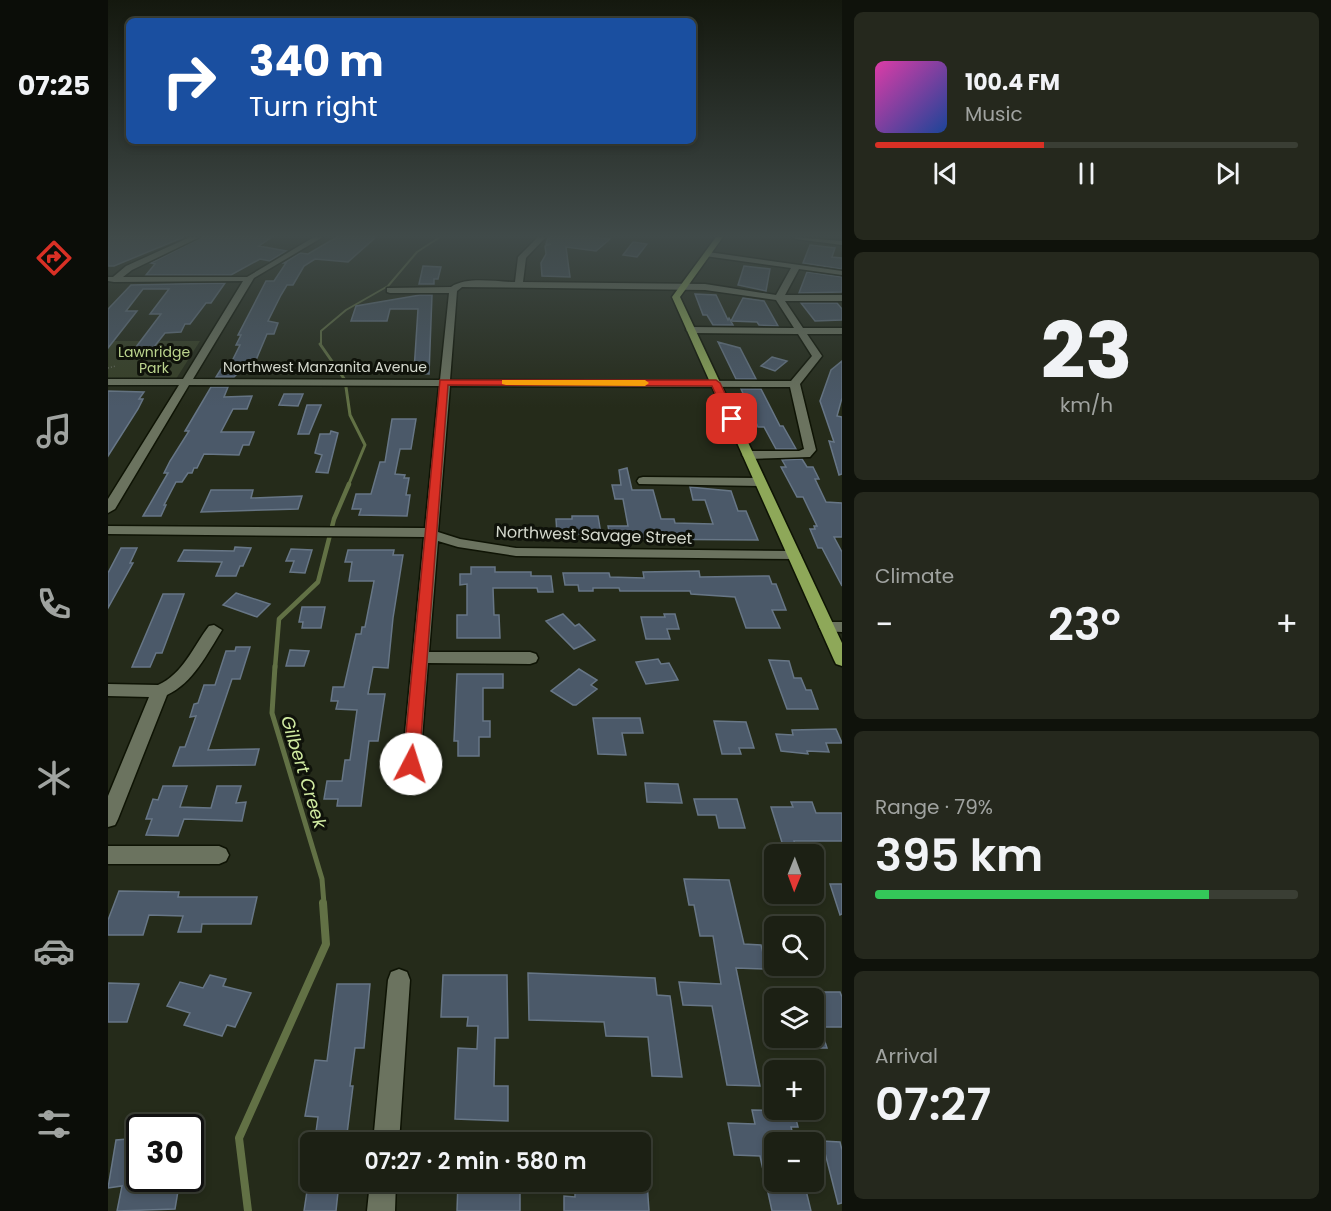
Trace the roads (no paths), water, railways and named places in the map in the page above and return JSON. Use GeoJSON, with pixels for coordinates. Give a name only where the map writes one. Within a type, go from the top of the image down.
{"type":"FeatureCollection","features":[{"type":"Feature","properties":{"kind":"main road"},"geometry":{"type":"LineString","coordinates":[[678,294],[676,297],[794,555],[835,627],[842,660]]}},
{"type":"Feature","properties":{"kind":"street"},"geometry":{"type":"LineString","coordinates":[[108,509],[240,294]]}},
{"type":"Feature","properties":{"kind":"street"},"geometry":{"type":"LineString","coordinates":[[411,764],[453,294]]}},
{"type":"Feature","properties":{"kind":"street"},"geometry":{"type":"LineString","coordinates":[[749,294],[779,298],[842,298]]}},
{"type":"Feature","properties":{"kind":"street"},"geometry":{"type":"LineString","coordinates":[[779,298],[781,294]]}},
{"type":"Feature","properties":{"kind":"street"},"geometry":{"type":"LineString","coordinates":[[748,455],[799,455],[809,452],[795,384],[797,376],[817,358],[779,298]]}},
{"type":"Feature","properties":{"kind":"street"},"geometry":{"type":"LineString","coordinates":[[691,330],[842,331]]}},
{"type":"Feature","properties":{"kind":"street","name":"Northwest Manzanita Avenue"},"geometry":{"type":"LineString","coordinates":[[108,382],[795,384]]}},
{"type":"Feature","properties":{"kind":"street"},"geometry":{"type":"LineString","coordinates":[[643,481],[760,482]]}},
{"type":"Feature","properties":{"kind":"street","name":"Northwest Savage Street"},"geometry":{"type":"LineString","coordinates":[[108,530],[358,530],[432,533],[458,543],[516,552],[794,555]]}},
{"type":"Feature","properties":{"kind":"street"},"geometry":{"type":"LineString","coordinates":[[108,690],[160,691],[168,688],[184,677],[198,651],[214,630]]}},
{"type":"Feature","properties":{"kind":"street"},"geometry":{"type":"LineString","coordinates":[[420,657],[530,658]]}},
{"type":"Feature","properties":{"kind":"street"},"geometry":{"type":"LineString","coordinates":[[108,819],[160,691]]}},
{"type":"Feature","properties":{"kind":"street"},"geometry":{"type":"LineString","coordinates":[[108,855],[219,855]]}},
{"type":"Feature","properties":{"kind":"street"},"geometry":{"type":"LineString","coordinates":[[388,1132],[399,980]]}},
{"type":"Feature","properties":{"kind":"street"},"geometry":{"type":"LineString","coordinates":[[381,1211],[382,1192]]}},
{"type":"Feature","properties":{"kind":"waterway","name":"Gilbert Creek"},"geometry":{"type":"LineString","coordinates":[[321,345],[321,331],[346,310],[375,294]]}},
{"type":"Feature","properties":{"kind":"waterway","name":"Gilbert Creek"},"geometry":{"type":"LineString","coordinates":[[321,345],[345,380],[350,415],[365,445],[348,486]]}},
{"type":"Feature","properties":{"kind":"waterway","name":"Gilbert Creek"},"geometry":{"type":"LineString","coordinates":[[275,668],[279,619],[318,582],[334,519],[349,484]]}},
{"type":"Feature","properties":{"kind":"waterway","name":"Gilbert Creek"},"geometry":{"type":"LineString","coordinates":[[275,666],[272,713],[322,879],[324,904]]}},
{"type":"Feature","properties":{"kind":"waterway","name":"Gilbert Creek"},"geometry":{"type":"LineString","coordinates":[[248,1211],[239,1138],[326,944],[323,903]]}},
{"type":"Feature","properties":{"kind":"park label","name":"Lawnridge Park"},"geometry":{"type":"Point","coordinates":[154,360]}}]}
